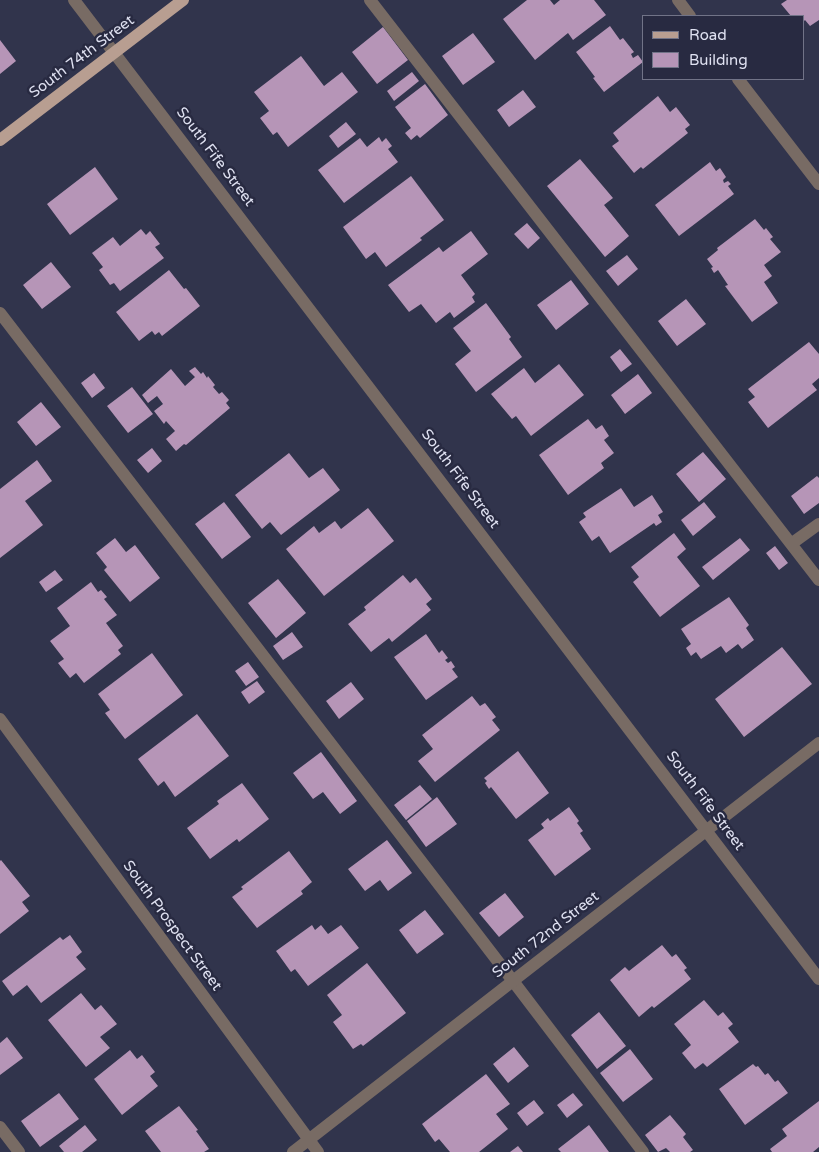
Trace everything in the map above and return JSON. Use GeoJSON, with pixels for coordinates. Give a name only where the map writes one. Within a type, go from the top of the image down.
{"type":"FeatureCollection","features":[{"type":"Feature","properties":{"kind":"main road","name":"South 74th Street"},"geometry":{"type":"LineString","coordinates":[[0,140],[183,0]]}},
{"type":"Feature","properties":{"kind":"street","name":"South Fife Street"},"geometry":{"type":"LineString","coordinates":[[74,0],[819,978]]}},
{"type":"Feature","properties":{"kind":"street"},"geometry":{"type":"LineString","coordinates":[[370,0],[819,580]]}},
{"type":"Feature","properties":{"kind":"street"},"geometry":{"type":"LineString","coordinates":[[678,0],[689,15]]}},
{"type":"Feature","properties":{"kind":"street"},"geometry":{"type":"LineString","coordinates":[[739,80],[819,184]]}},
{"type":"Feature","properties":{"kind":"street"},"geometry":{"type":"LineString","coordinates":[[0,313],[643,1152]]}},
{"type":"Feature","properties":{"kind":"street"},"geometry":{"type":"LineString","coordinates":[[791,544],[819,524]]}},
{"type":"Feature","properties":{"kind":"street","name":"South Prospect Street"},"geometry":{"type":"LineString","coordinates":[[0,719],[318,1152]]}},
{"type":"Feature","properties":{"kind":"street","name":"South 72nd Street"},"geometry":{"type":"LineString","coordinates":[[293,1152],[819,743]]}},
{"type":"Feature","properties":{"kind":"street"},"geometry":{"type":"LineString","coordinates":[[0,1127],[19,1152]]}},
{"type":"Feature","properties":{"kind":"building"},"geometry":{"type":"Polygon","coordinates":[[[527,0],[550,0],[554,5],[560,0],[594,0],[606,15],[573,40],[568,33],[535,60],[503,19],[527,0]]]}},
{"type":"Feature","properties":{"kind":"building"},"geometry":{"type":"Polygon","coordinates":[[[787,0],[819,0],[819,20],[810,26],[804,21],[804,15],[790,15],[781,4],[787,0]]]}},
{"type":"Feature","properties":{"kind":"building"},"geometry":{"type":"Polygon","coordinates":[[[610,26],[620,40],[623,38],[634,52],[631,54],[633,58],[638,55],[642,63],[604,92],[576,52],[610,26]]]}},
{"type":"Feature","properties":{"kind":"building"},"geometry":{"type":"Polygon","coordinates":[[[383,27],[408,60],[377,84],[352,52],[383,27]]]}},
{"type":"Feature","properties":{"kind":"building"},"geometry":{"type":"Polygon","coordinates":[[[473,33],[495,62],[463,85],[442,56],[473,33]]]}},
{"type":"Feature","properties":{"kind":"building"},"geometry":{"type":"Polygon","coordinates":[[[0,40],[16,61],[0,74],[0,40]]]}},
{"type":"Feature","properties":{"kind":"building"},"geometry":{"type":"Polygon","coordinates":[[[301,56],[324,86],[342,72],[358,92],[288,147],[277,132],[273,135],[260,118],[269,111],[254,92],[301,56]]]}},
{"type":"Feature","properties":{"kind":"building"},"geometry":{"type":"Polygon","coordinates":[[[412,72],[419,81],[394,101],[387,91],[412,72]]]}},
{"type":"Feature","properties":{"kind":"building"},"geometry":{"type":"Polygon","coordinates":[[[425,84],[448,115],[420,138],[417,135],[411,140],[405,133],[411,128],[395,107],[425,84]]]}},
{"type":"Feature","properties":{"kind":"building"},"geometry":{"type":"Polygon","coordinates":[[[523,90],[536,107],[509,127],[497,110],[523,90]]]}},
{"type":"Feature","properties":{"kind":"building"},"geometry":{"type":"Polygon","coordinates":[[[658,96],[670,112],[676,107],[690,125],[685,129],[688,133],[643,169],[641,167],[634,173],[612,146],[619,141],[613,133],[658,96]]]}},
{"type":"Feature","properties":{"kind":"building"},"geometry":{"type":"Polygon","coordinates":[[[346,122],[356,134],[338,148],[329,136],[346,122]]]}},
{"type":"Feature","properties":{"kind":"building"},"geometry":{"type":"Polygon","coordinates":[[[379,137],[382,142],[386,138],[392,146],[388,149],[398,162],[344,203],[318,170],[360,138],[367,147],[379,137]]]}},
{"type":"Feature","properties":{"kind":"building"},"geometry":{"type":"Polygon","coordinates":[[[580,159],[613,198],[604,205],[629,236],[605,257],[547,186],[580,159]]]}},
{"type":"Feature","properties":{"kind":"building"},"geometry":{"type":"Polygon","coordinates":[[[710,162],[716,171],[720,168],[726,177],[723,180],[724,183],[728,181],[731,184],[728,186],[734,194],[679,236],[655,205],[710,162]]]}},
{"type":"Feature","properties":{"kind":"building"},"geometry":{"type":"Polygon","coordinates":[[[95,167],[118,199],[70,235],[47,204],[95,167]]]}},
{"type":"Feature","properties":{"kind":"building"},"geometry":{"type":"Polygon","coordinates":[[[411,176],[444,220],[420,238],[422,240],[386,267],[375,252],[366,259],[343,227],[411,176]]]}},
{"type":"Feature","properties":{"kind":"building"},"geometry":{"type":"Polygon","coordinates":[[[755,219],[764,230],[766,228],[773,237],[770,239],[781,252],[764,265],[772,276],[764,282],[778,303],[752,322],[725,286],[728,285],[718,270],[714,273],[711,268],[713,267],[707,259],[718,250],[717,248],[755,219]]]}},
{"type":"Feature","properties":{"kind":"building"},"geometry":{"type":"Polygon","coordinates":[[[527,223],[540,238],[528,249],[514,234],[527,223]]]}},
{"type":"Feature","properties":{"kind":"building"},"geometry":{"type":"Polygon","coordinates":[[[141,229],[146,235],[150,231],[160,244],[155,247],[164,258],[120,291],[114,283],[110,285],[99,270],[103,267],[92,253],[113,237],[120,246],[141,229]]]}},
{"type":"Feature","properties":{"kind":"building"},"geometry":{"type":"Polygon","coordinates":[[[471,231],[488,254],[461,275],[475,294],[472,297],[475,302],[454,318],[450,312],[436,323],[421,304],[409,312],[388,285],[439,247],[443,252],[471,231]]]}},
{"type":"Feature","properties":{"kind":"building"},"geometry":{"type":"Polygon","coordinates":[[[627,255],[638,269],[618,286],[606,271],[627,255]]]}},
{"type":"Feature","properties":{"kind":"building"},"geometry":{"type":"Polygon","coordinates":[[[51,262],[71,287],[42,309],[23,285],[51,262]]]}},
{"type":"Feature","properties":{"kind":"building"},"geometry":{"type":"Polygon","coordinates":[[[169,270],[200,306],[162,336],[159,332],[155,335],[152,331],[139,341],[116,312],[169,270]]]}},
{"type":"Feature","properties":{"kind":"building"},"geometry":{"type":"Polygon","coordinates":[[[571,280],[589,304],[556,330],[537,305],[571,280]]]}},
{"type":"Feature","properties":{"kind":"building"},"geometry":{"type":"Polygon","coordinates":[[[686,299],[706,324],[677,346],[658,321],[686,299]]]}},
{"type":"Feature","properties":{"kind":"building"},"geometry":{"type":"Polygon","coordinates":[[[486,303],[511,337],[509,339],[522,357],[476,392],[455,364],[471,351],[453,328],[486,303]]]}},
{"type":"Feature","properties":{"kind":"building"},"geometry":{"type":"Polygon","coordinates":[[[809,342],[819,354],[819,378],[812,384],[817,390],[768,428],[748,402],[755,397],[748,389],[809,342]]]}},
{"type":"Feature","properties":{"kind":"building"},"geometry":{"type":"Polygon","coordinates":[[[620,349],[632,364],[621,372],[610,357],[620,349]]]}},
{"type":"Feature","properties":{"kind":"building"},"geometry":{"type":"Polygon","coordinates":[[[559,364],[584,395],[531,436],[516,416],[512,419],[491,394],[524,368],[535,383],[559,364]]]}},
{"type":"Feature","properties":{"kind":"building"},"geometry":{"type":"Polygon","coordinates":[[[195,367],[201,374],[203,372],[207,378],[208,376],[219,394],[222,392],[229,400],[226,403],[230,408],[186,445],[184,444],[176,451],[166,439],[175,431],[166,421],[164,424],[154,411],[163,404],[157,396],[148,403],[142,395],[171,369],[185,386],[195,377],[189,371],[195,367]]]}},
{"type":"Feature","properties":{"kind":"building"},"geometry":{"type":"Polygon","coordinates":[[[94,373],[105,388],[92,398],[81,383],[94,373]]]}},
{"type":"Feature","properties":{"kind":"building"},"geometry":{"type":"Polygon","coordinates":[[[638,374],[652,393],[625,414],[611,395],[638,374]]]}},
{"type":"Feature","properties":{"kind":"building"},"geometry":{"type":"Polygon","coordinates":[[[132,387],[153,414],[128,433],[107,406],[132,387]]]}},
{"type":"Feature","properties":{"kind":"building"},"geometry":{"type":"Polygon","coordinates":[[[41,402],[61,427],[36,446],[17,422],[41,402]]]}},
{"type":"Feature","properties":{"kind":"building"},"geometry":{"type":"Polygon","coordinates":[[[588,419],[596,429],[602,425],[609,436],[604,440],[614,453],[601,463],[604,468],[568,495],[539,455],[588,419]]]}},
{"type":"Feature","properties":{"kind":"building"},"geometry":{"type":"Polygon","coordinates":[[[152,448],[162,461],[148,473],[137,460],[152,448]]]}},
{"type":"Feature","properties":{"kind":"building"},"geometry":{"type":"Polygon","coordinates":[[[703,452],[726,479],[699,502],[676,474],[703,452]]]}},
{"type":"Feature","properties":{"kind":"building"},"geometry":{"type":"Polygon","coordinates":[[[289,453],[309,478],[323,468],[340,490],[281,535],[270,522],[262,529],[235,495],[289,453]]]}},
{"type":"Feature","properties":{"kind":"building"},"geometry":{"type":"Polygon","coordinates":[[[37,460],[52,481],[25,501],[43,525],[0,558],[0,489],[37,460]]]}},
{"type":"Feature","properties":{"kind":"building"},"geometry":{"type":"Polygon","coordinates":[[[817,476],[819,478],[819,503],[804,514],[791,496],[817,476]]]}},
{"type":"Feature","properties":{"kind":"building"},"geometry":{"type":"Polygon","coordinates":[[[621,488],[634,507],[652,495],[663,512],[658,515],[662,522],[656,526],[654,523],[610,553],[599,536],[592,541],[579,522],[586,517],[583,513],[621,488]]]}},
{"type":"Feature","properties":{"kind":"building"},"geometry":{"type":"Polygon","coordinates":[[[224,502],[251,537],[222,559],[195,524],[224,502]]]}},
{"type":"Feature","properties":{"kind":"building"},"geometry":{"type":"Polygon","coordinates":[[[704,502],[716,517],[693,536],[681,520],[704,502]]]}},
{"type":"Feature","properties":{"kind":"building"},"geometry":{"type":"Polygon","coordinates":[[[368,508],[394,541],[324,596],[286,549],[314,526],[319,533],[335,521],[341,529],[368,508]]]}},
{"type":"Feature","properties":{"kind":"building"},"geometry":{"type":"Polygon","coordinates":[[[674,533],[686,549],[677,557],[700,586],[660,617],[633,582],[639,577],[631,567],[674,533]]]}},
{"type":"Feature","properties":{"kind":"building"},"geometry":{"type":"Polygon","coordinates":[[[115,538],[126,552],[135,545],[160,578],[130,602],[104,570],[107,567],[96,553],[115,538]]]}},
{"type":"Feature","properties":{"kind":"building"},"geometry":{"type":"Polygon","coordinates":[[[740,538],[750,550],[713,580],[702,567],[740,538]]]}},
{"type":"Feature","properties":{"kind":"building"},"geometry":{"type":"Polygon","coordinates":[[[775,546],[788,563],[779,570],[766,553],[775,546]]]}},
{"type":"Feature","properties":{"kind":"building"},"geometry":{"type":"Polygon","coordinates":[[[55,570],[63,580],[46,592],[39,582],[55,570]]]}},
{"type":"Feature","properties":{"kind":"building"},"geometry":{"type":"Polygon","coordinates":[[[403,575],[410,583],[416,578],[432,599],[426,604],[431,610],[392,642],[389,638],[371,652],[348,624],[366,610],[364,607],[403,575]]]}},
{"type":"Feature","properties":{"kind":"building"},"geometry":{"type":"Polygon","coordinates":[[[278,579],[306,613],[276,638],[248,603],[278,579]]]}},
{"type":"Feature","properties":{"kind":"building"},"geometry":{"type":"Polygon","coordinates":[[[91,582],[98,592],[101,590],[107,597],[104,599],[117,615],[106,623],[123,646],[118,650],[121,654],[84,683],[76,673],[70,678],[58,663],[64,659],[50,641],[70,626],[57,608],[91,582]]]}},
{"type":"Feature","properties":{"kind":"building"},"geometry":{"type":"Polygon","coordinates":[[[729,597],[749,625],[746,628],[754,640],[742,649],[738,644],[726,653],[721,646],[701,659],[696,652],[691,656],[686,648],[691,644],[681,629],[729,597]]]}},
{"type":"Feature","properties":{"kind":"building"},"geometry":{"type":"Polygon","coordinates":[[[292,632],[303,647],[283,660],[273,646],[292,632]]]}},
{"type":"Feature","properties":{"kind":"building"},"geometry":{"type":"Polygon","coordinates":[[[426,634],[439,653],[442,650],[448,658],[445,660],[448,663],[451,661],[455,667],[452,669],[458,677],[426,700],[394,657],[426,634]]]}},
{"type":"Feature","properties":{"kind":"building"},"geometry":{"type":"Polygon","coordinates":[[[782,647],[812,684],[744,737],[715,699],[782,647]]]}},
{"type":"Feature","properties":{"kind":"building"},"geometry":{"type":"Polygon","coordinates":[[[152,653],[183,695],[125,739],[105,713],[110,710],[98,694],[152,653]]]}},
{"type":"Feature","properties":{"kind":"building"},"geometry":{"type":"Polygon","coordinates":[[[248,662],[259,677],[246,686],[235,671],[248,662]]]}},
{"type":"Feature","properties":{"kind":"building"},"geometry":{"type":"Polygon","coordinates":[[[257,681],[265,692],[249,704],[241,692],[257,681]]]}},
{"type":"Feature","properties":{"kind":"building"},"geometry":{"type":"Polygon","coordinates":[[[351,682],[364,699],[339,719],[326,701],[351,682]]]}},
{"type":"Feature","properties":{"kind":"building"},"geometry":{"type":"Polygon","coordinates":[[[472,696],[480,706],[485,703],[496,717],[492,720],[500,730],[435,782],[418,761],[433,749],[422,735],[472,696]]]}},
{"type":"Feature","properties":{"kind":"building"},"geometry":{"type":"Polygon","coordinates":[[[197,714],[229,756],[175,797],[164,781],[158,786],[138,759],[197,714]]]}},
{"type":"Feature","properties":{"kind":"building"},"geometry":{"type":"Polygon","coordinates":[[[518,751],[549,793],[516,819],[491,787],[489,789],[484,778],[518,751]]]}},
{"type":"Feature","properties":{"kind":"building"},"geometry":{"type":"Polygon","coordinates":[[[321,752],[357,801],[340,814],[323,792],[313,799],[293,773],[321,752]]]}},
{"type":"Feature","properties":{"kind":"building"},"geometry":{"type":"Polygon","coordinates":[[[242,783],[269,819],[239,842],[237,839],[210,859],[187,828],[219,804],[217,801],[242,783]]]}},
{"type":"Feature","properties":{"kind":"building"},"geometry":{"type":"Polygon","coordinates":[[[420,785],[432,799],[406,820],[394,805],[420,785]]]}},
{"type":"Feature","properties":{"kind":"building"},"geometry":{"type":"Polygon","coordinates":[[[437,797],[457,824],[426,847],[407,821],[437,797]]]}},
{"type":"Feature","properties":{"kind":"building"},"geometry":{"type":"Polygon","coordinates":[[[569,807],[579,821],[577,823],[583,831],[580,833],[591,849],[555,876],[528,840],[544,828],[541,824],[548,818],[550,821],[569,807]]]}},
{"type":"Feature","properties":{"kind":"building"},"geometry":{"type":"Polygon","coordinates":[[[387,840],[412,873],[388,891],[380,880],[365,891],[348,869],[387,840]]]}},
{"type":"Feature","properties":{"kind":"building"},"geometry":{"type":"Polygon","coordinates":[[[289,851],[312,882],[301,891],[303,894],[257,928],[232,897],[243,889],[241,887],[289,851]]]}},
{"type":"Feature","properties":{"kind":"building"},"geometry":{"type":"Polygon","coordinates":[[[0,861],[30,896],[22,902],[29,911],[0,934],[0,861]]]}},
{"type":"Feature","properties":{"kind":"building"},"geometry":{"type":"Polygon","coordinates":[[[505,893],[524,917],[499,937],[479,913],[505,893]]]}},
{"type":"Feature","properties":{"kind":"building"},"geometry":{"type":"Polygon","coordinates":[[[425,910],[444,934],[417,954],[399,930],[425,910]]]}},
{"type":"Feature","properties":{"kind":"building"},"geometry":{"type":"Polygon","coordinates":[[[312,925],[315,930],[321,925],[328,934],[341,925],[359,948],[308,986],[295,969],[291,972],[276,951],[312,925]]]}},
{"type":"Feature","properties":{"kind":"building"},"geometry":{"type":"Polygon","coordinates":[[[70,935],[82,952],[76,957],[86,969],[41,1003],[27,985],[13,996],[2,981],[60,937],[63,940],[70,935]]]}},
{"type":"Feature","properties":{"kind":"building"},"geometry":{"type":"Polygon","coordinates":[[[662,945],[672,957],[676,954],[687,968],[684,970],[691,979],[654,1008],[652,1006],[639,1017],[610,980],[625,967],[629,971],[662,945]]]}},
{"type":"Feature","properties":{"kind":"building"},"geometry":{"type":"Polygon","coordinates":[[[367,963],[406,1013],[363,1046],[361,1044],[353,1049],[333,1022],[342,1015],[327,995],[367,963]]]}},
{"type":"Feature","properties":{"kind":"building"},"geometry":{"type":"Polygon","coordinates":[[[81,993],[95,1010],[101,1005],[117,1024],[100,1037],[110,1048],[86,1067],[48,1020],[81,993]]]}},
{"type":"Feature","properties":{"kind":"building"},"geometry":{"type":"Polygon","coordinates":[[[704,1000],[718,1016],[723,1012],[733,1024],[728,1028],[739,1042],[707,1067],[703,1063],[695,1069],[682,1053],[691,1045],[674,1024],[704,1000]]]}},
{"type":"Feature","properties":{"kind":"building"},"geometry":{"type":"Polygon","coordinates":[[[599,1012],[626,1046],[597,1069],[571,1035],[599,1012]]]}},
{"type":"Feature","properties":{"kind":"building"},"geometry":{"type":"Polygon","coordinates":[[[7,1037],[23,1058],[0,1075],[0,1043],[7,1037]]]}},
{"type":"Feature","properties":{"kind":"building"},"geometry":{"type":"Polygon","coordinates":[[[514,1047],[529,1066],[508,1083],[493,1064],[514,1047]]]}},
{"type":"Feature","properties":{"kind":"building"},"geometry":{"type":"Polygon","coordinates":[[[630,1049],[653,1079],[623,1102],[600,1073],[630,1049]]]}},
{"type":"Feature","properties":{"kind":"building"},"geometry":{"type":"Polygon","coordinates":[[[130,1050],[137,1059],[142,1055],[155,1072],[150,1076],[158,1086],[122,1115],[94,1079],[130,1050]]]}},
{"type":"Feature","properties":{"kind":"building"},"geometry":{"type":"Polygon","coordinates":[[[753,1064],[756,1067],[758,1066],[765,1075],[768,1073],[775,1082],[778,1080],[788,1093],[745,1125],[719,1089],[753,1064]]]}},
{"type":"Feature","properties":{"kind":"building"},"geometry":{"type":"Polygon","coordinates":[[[486,1074],[510,1104],[496,1114],[508,1129],[479,1152],[450,1152],[439,1139],[435,1142],[422,1124],[486,1074]]]}},
{"type":"Feature","properties":{"kind":"building"},"geometry":{"type":"Polygon","coordinates":[[[59,1093],[79,1119],[40,1147],[21,1121],[59,1093]]]}},
{"type":"Feature","properties":{"kind":"building"},"geometry":{"type":"Polygon","coordinates":[[[573,1093],[583,1105],[567,1118],[557,1105],[573,1093]]]}},
{"type":"Feature","properties":{"kind":"building"},"geometry":{"type":"Polygon","coordinates":[[[534,1100],[544,1113],[527,1126],[517,1113],[534,1100]]]}},
{"type":"Feature","properties":{"kind":"building"},"geometry":{"type":"Polygon","coordinates":[[[819,1101],[819,1147],[813,1152],[772,1152],[770,1149],[787,1136],[782,1129],[819,1101]]]}},
{"type":"Feature","properties":{"kind":"building"},"geometry":{"type":"Polygon","coordinates":[[[179,1106],[198,1130],[196,1131],[209,1149],[204,1152],[161,1152],[145,1131],[179,1106]]]}},
{"type":"Feature","properties":{"kind":"building"},"geometry":{"type":"Polygon","coordinates":[[[670,1115],[686,1134],[683,1137],[693,1150],[690,1152],[670,1152],[666,1148],[658,1152],[645,1135],[670,1115]]]}},
{"type":"Feature","properties":{"kind":"building"},"geometry":{"type":"Polygon","coordinates":[[[85,1125],[97,1140],[82,1152],[64,1152],[59,1146],[85,1125]]]}},
{"type":"Feature","properties":{"kind":"building"},"geometry":{"type":"Polygon","coordinates":[[[589,1125],[609,1152],[561,1152],[558,1149],[589,1125]]]}},
{"type":"Feature","properties":{"kind":"building"},"geometry":{"type":"Polygon","coordinates":[[[518,1146],[523,1152],[510,1152],[518,1146]]]}}]}
